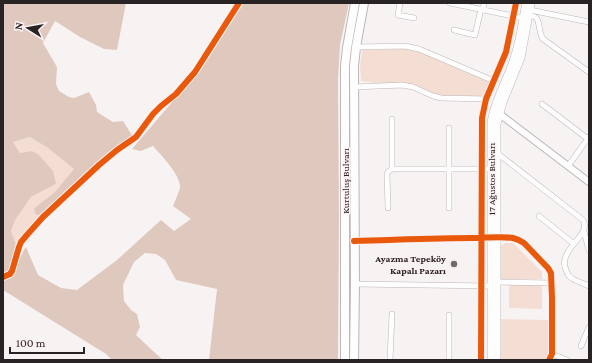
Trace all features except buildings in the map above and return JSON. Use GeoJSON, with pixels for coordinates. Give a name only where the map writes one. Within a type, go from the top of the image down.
{"type":"FeatureCollection","features":[{"type":"Feature","properties":{"kind":"highway","name":"Kurtuluş Bulvarı"},"geometry":{"type":"LineString","coordinates":[[345,360],[345,66],[346,48],[355,3]]}},
{"type":"Feature","properties":{"kind":"highway","name":"Kurtuluş Bulvarı"},"geometry":{"type":"LineString","coordinates":[[354,360],[354,57],[364,3]]}},
{"type":"Feature","properties":{"kind":"main road","name":"17 Ağustos Bulvarı"},"geometry":{"type":"LineString","coordinates":[[494,238],[491,123],[515,56],[528,12],[526,3]]}},
{"type":"Feature","properties":{"kind":"main road","name":"17 Ağustos Bulvarı"},"geometry":{"type":"LineString","coordinates":[[491,360],[497,153],[496,112]]}},
{"type":"Feature","properties":{"kind":"main road","name":"17 Ağustos Bulvarı"},"geometry":{"type":"LineString","coordinates":[[494,284],[497,360]]}},
{"type":"Feature","properties":{"kind":"street"},"geometry":{"type":"LineString","coordinates":[[3,278],[12,271],[21,242],[43,217],[99,165],[136,137],[157,110],[183,87],[195,72],[239,3]]}},
{"type":"Feature","properties":{"kind":"street"},"geometry":{"type":"LineString","coordinates":[[400,3],[398,15],[414,18]]}},
{"type":"Feature","properties":{"kind":"street"},"geometry":{"type":"LineString","coordinates":[[450,3],[514,16],[528,12],[589,22]]}},
{"type":"Feature","properties":{"kind":"street"},"geometry":{"type":"LineString","coordinates":[[454,30],[475,35],[484,3]]}},
{"type":"Feature","properties":{"kind":"street"},"geometry":{"type":"LineString","coordinates":[[481,360],[482,118],[486,99],[506,52],[516,3]]}},
{"type":"Feature","properties":{"kind":"street"},"geometry":{"type":"LineString","coordinates":[[528,12],[537,19],[543,39],[589,72]]}},
{"type":"Feature","properties":{"kind":"street"},"geometry":{"type":"LineString","coordinates":[[356,47],[402,46],[414,48],[494,81]]}},
{"type":"Feature","properties":{"kind":"street"},"geometry":{"type":"LineString","coordinates":[[354,87],[402,85],[413,87],[441,98],[486,99]]}},
{"type":"Feature","properties":{"kind":"street"},"geometry":{"type":"LineString","coordinates":[[542,104],[588,138],[568,166]]}},
{"type":"Feature","properties":{"kind":"street"},"geometry":{"type":"LineString","coordinates":[[496,112],[589,182]]}},
{"type":"Feature","properties":{"kind":"street"},"geometry":{"type":"LineString","coordinates":[[392,119],[392,169]]}},
{"type":"Feature","properties":{"kind":"street"},"geometry":{"type":"LineString","coordinates":[[449,128],[449,208]]}},
{"type":"Feature","properties":{"kind":"street"},"geometry":{"type":"LineString","coordinates":[[497,153],[583,220],[585,225],[584,232],[589,250]]}},
{"type":"Feature","properties":{"kind":"street"},"geometry":{"type":"LineString","coordinates":[[388,208],[387,174],[392,169],[491,169]]}},
{"type":"Feature","properties":{"kind":"street"},"geometry":{"type":"LineString","coordinates":[[539,216],[574,244]]}},
{"type":"Feature","properties":{"kind":"street"},"geometry":{"type":"LineString","coordinates":[[584,232],[568,252],[564,265],[570,277],[589,286]]}},
{"type":"Feature","properties":{"kind":"street"},"geometry":{"type":"LineString","coordinates":[[354,241],[439,238],[513,238],[524,243],[549,270],[552,276],[552,354],[549,360]]}},
{"type":"Feature","properties":{"kind":"street"},"geometry":{"type":"LineString","coordinates":[[354,284],[481,286],[494,284],[552,283]]}},
{"type":"Feature","properties":{"kind":"street"},"geometry":{"type":"LineString","coordinates":[[390,360],[392,314]]}},
{"type":"Feature","properties":{"kind":"street"},"geometry":{"type":"LineString","coordinates":[[449,315],[449,360]]}},
{"type":"Feature","properties":{"kind":"street"},"geometry":{"type":"LineString","coordinates":[[580,346],[589,327]]}},
{"type":"Feature","properties":{"kind":"street"},"geometry":{"type":"LineString","coordinates":[[552,354],[567,360]]}},
{"type":"Feature","properties":{"kind":"shaded area"},"geometry":{"type":"Polygon","coordinates":[[[3,3],[126,3],[117,50],[104,49],[80,37],[55,21],[43,43],[57,67],[56,84],[59,91],[69,97],[74,98],[89,92],[96,105],[97,112],[113,122],[123,121],[133,137],[97,165],[40,216],[35,214],[34,209],[55,192],[74,169],[48,148],[30,137],[13,142],[20,153],[32,151],[39,155],[53,171],[56,184],[31,197],[15,220],[11,231],[16,245],[11,268],[8,273],[3,275],[3,3]]]}},
{"type":"Feature","properties":{"kind":"shaded area"},"geometry":{"type":"Polygon","coordinates":[[[244,3],[349,3],[340,45],[338,80],[338,360],[209,360],[217,289],[176,280],[165,260],[156,254],[145,253],[134,262],[123,285],[124,301],[131,310],[137,314],[140,327],[136,335],[163,360],[112,360],[106,354],[3,290],[3,280],[13,271],[26,247],[38,275],[61,288],[77,290],[117,260],[161,220],[174,231],[191,219],[173,206],[180,188],[174,171],[165,160],[153,146],[141,151],[132,149],[185,87],[244,3]]]}},
{"type":"Feature","properties":{"kind":"shaded area"},"geometry":{"type":"Polygon","coordinates":[[[407,49],[419,52],[492,83],[486,96],[445,96],[402,83],[376,83],[361,81],[360,66],[362,50],[407,49]]]}},
{"type":"Feature","properties":{"kind":"shaded area"},"geometry":{"type":"Polygon","coordinates":[[[30,137],[48,148],[75,169],[55,192],[34,209],[35,214],[40,216],[21,237],[16,245],[11,231],[14,220],[31,197],[56,184],[32,151],[20,153],[13,142],[30,137]]]}},
{"type":"Feature","properties":{"kind":"shaded area"},"geometry":{"type":"Polygon","coordinates":[[[505,243],[513,243],[542,272],[542,279],[501,279],[501,246],[505,243]]]}},
{"type":"Feature","properties":{"kind":"shaded area"},"geometry":{"type":"Polygon","coordinates":[[[509,285],[542,285],[542,309],[509,308],[509,285]]]}},
{"type":"Feature","properties":{"kind":"shaded area"},"geometry":{"type":"Polygon","coordinates":[[[500,319],[550,320],[549,349],[545,360],[500,360],[500,319]]]}},
{"type":"Feature","properties":{"kind":"cycle path"},"geometry":{"type":"LineString","coordinates":[[3,277],[10,274],[12,271],[21,242],[43,217],[99,165],[136,137],[153,114],[176,94],[195,72],[239,3]]}},
{"type":"Feature","properties":{"kind":"cycle path"},"geometry":{"type":"LineString","coordinates":[[481,360],[482,118],[486,99],[506,52],[516,3]]}},
{"type":"Feature","properties":{"kind":"cycle path"},"geometry":{"type":"LineString","coordinates":[[354,241],[503,237],[513,238],[523,242],[551,273],[552,354],[549,360]]}},
{"type":"Feature","properties":{"kind":"place","name":"Ayazma Tepeköy Kapalı Pazarı"},"geometry":{"type":"Point","coordinates":[454,264]}}]}
